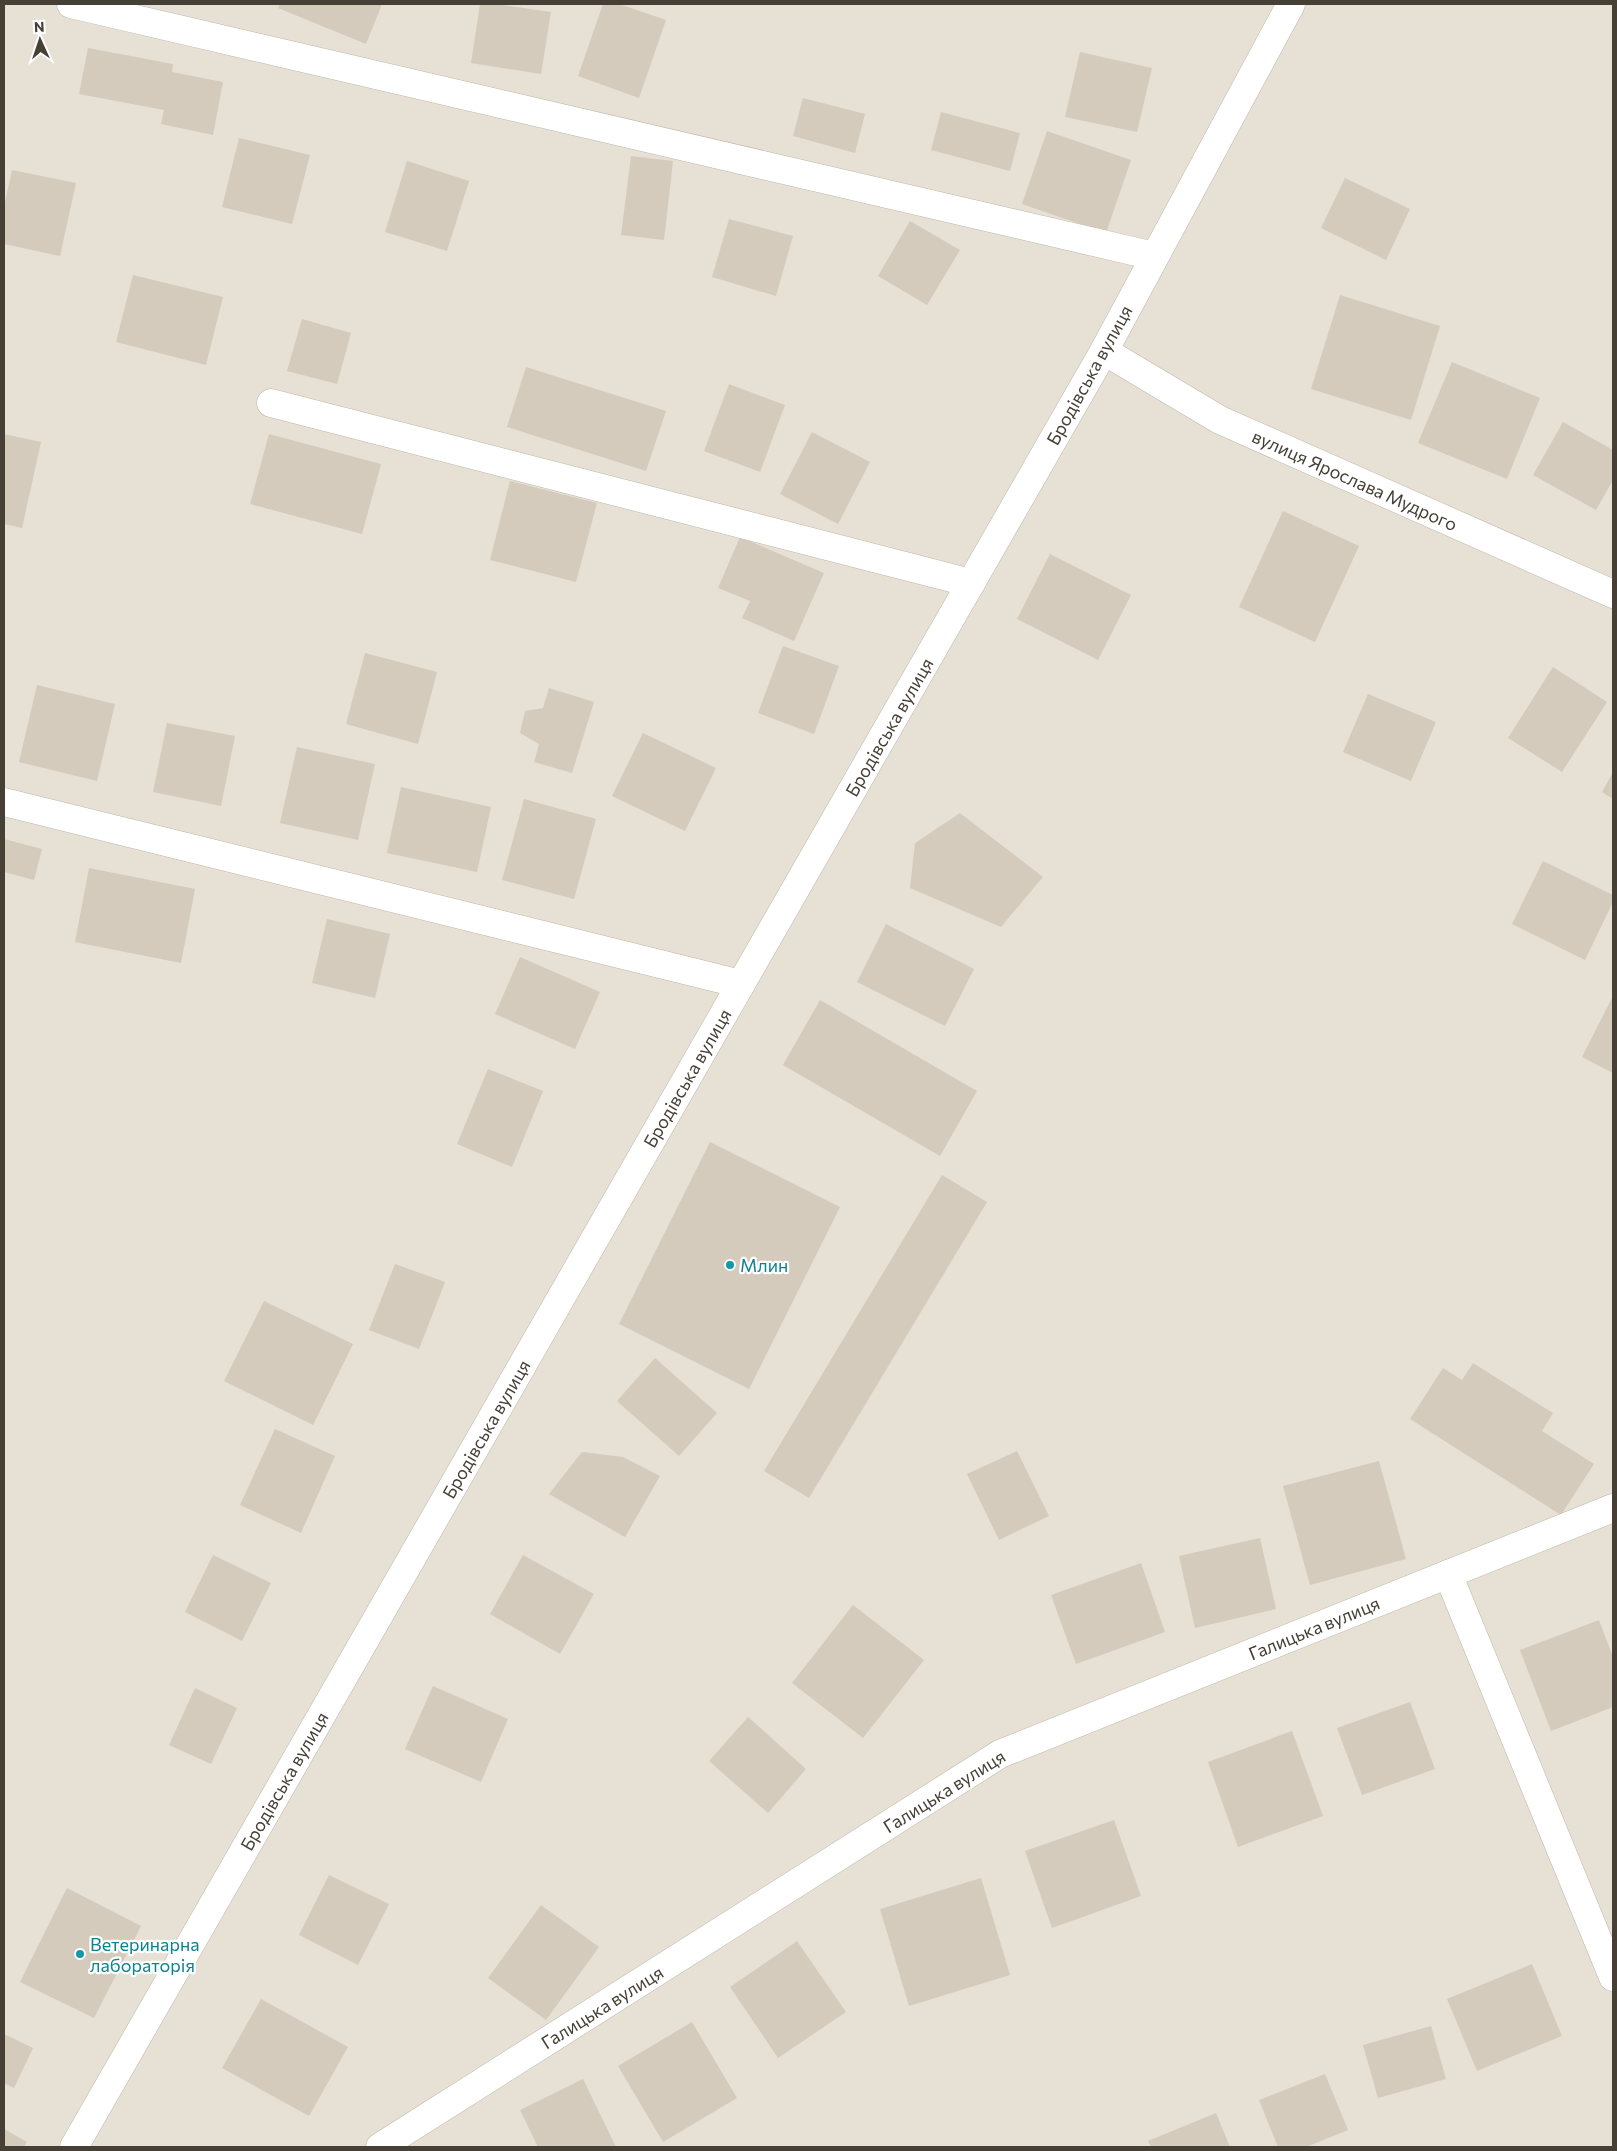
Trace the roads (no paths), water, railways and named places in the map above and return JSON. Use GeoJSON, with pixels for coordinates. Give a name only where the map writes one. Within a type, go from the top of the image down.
{"type":"FeatureCollection","features":[{"type":"Feature","properties":{"kind":"street"},"geometry":{"type":"LineString","coordinates":[[71,4],[1154,256]]}},
{"type":"Feature","properties":{"kind":"street","name":"Бродівська вулиця"},"geometry":{"type":"LineString","coordinates":[[74,2147],[1104,351],[1292,4]]}},
{"type":"Feature","properties":{"kind":"street","name":"вулиця Ярослава Мудрого"},"geometry":{"type":"LineString","coordinates":[[1104,351],[1220,420],[1613,594]]}},
{"type":"Feature","properties":{"kind":"street"},"geometry":{"type":"LineString","coordinates":[[271,403],[971,584]]}},
{"type":"Feature","properties":{"kind":"street"},"geometry":{"type":"LineString","coordinates":[[4,802],[741,984]]}},
{"type":"Feature","properties":{"kind":"street","name":"Галицька вулиця"},"geometry":{"type":"LineString","coordinates":[[380,2147],[1000,1754],[1613,1508]]}},
{"type":"Feature","properties":{"kind":"street"},"geometry":{"type":"LineString","coordinates":[[1448,1574],[1613,1977]]}},
{"type":"Feature","properties":{"kind":"place","name":"Млин"},"geometry":{"type":"Point","coordinates":[730,1265]}},
{"type":"Feature","properties":{"kind":"place","name":"Ветеринарна лабораторія"},"geometry":{"type":"Point","coordinates":[80,1954]}}]}
